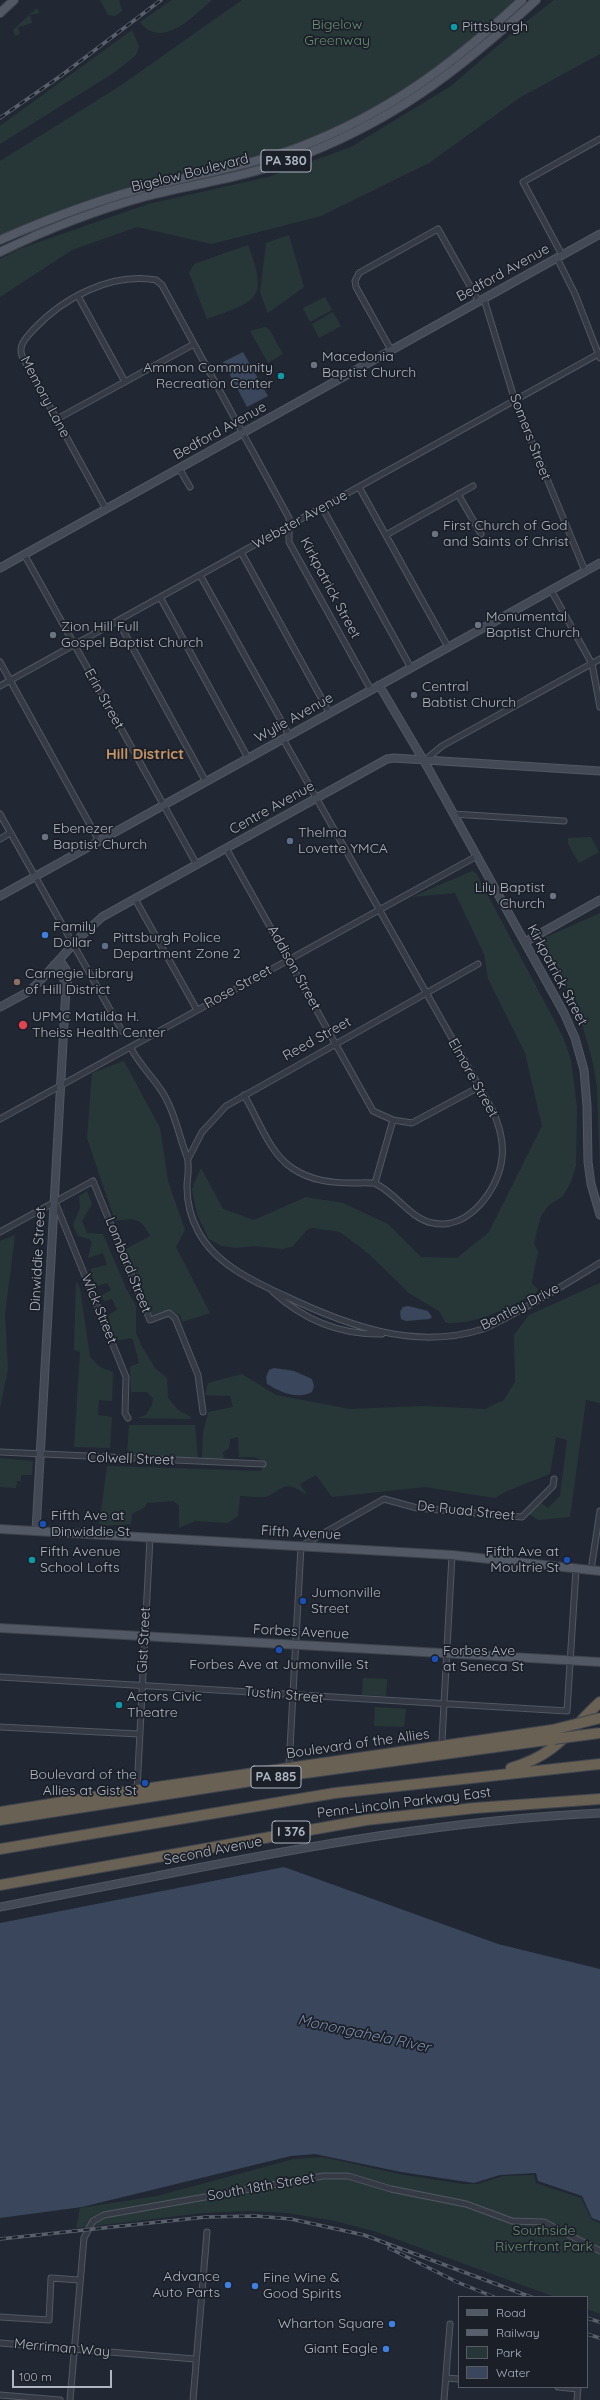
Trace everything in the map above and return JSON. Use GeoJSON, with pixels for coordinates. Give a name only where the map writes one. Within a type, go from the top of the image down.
{"type":"FeatureCollection","features":[{"type":"Feature","properties":{"kind":"highway"},"geometry":{"type":"LineString","coordinates":[[488,1775],[525,1764],[546,1754],[563,1740],[600,1702]]}},
{"type":"Feature","properties":{"kind":"highway","name":"Boulevard of the Allies"},"geometry":{"type":"LineString","coordinates":[[0,1820],[553,1735],[600,1718]]}},
{"type":"Feature","properties":{"kind":"highway"},"geometry":{"type":"LineString","coordinates":[[553,1735],[600,1724]]}},
{"type":"Feature","properties":{"kind":"highway","name":"Boulevard of the Allies"},"geometry":{"type":"LineString","coordinates":[[0,1812],[289,1767],[553,1735],[600,1733]]}},
{"type":"Feature","properties":{"kind":"highway","name":"Penn-Lincoln Parkway East"},"geometry":{"type":"LineString","coordinates":[[0,1849],[320,1795],[488,1775],[600,1764]]}},
{"type":"Feature","properties":{"kind":"highway","name":"Penn-Lincoln Parkway East"},"geometry":{"type":"LineString","coordinates":[[0,1885],[366,1820],[475,1808],[600,1799]]}},
{"type":"Feature","properties":{"kind":"main road"},"geometry":{"type":"LineString","coordinates":[[0,13],[14,0]]}},
{"type":"Feature","properties":{"kind":"main road","name":"Bigelow Boulevard"},"geometry":{"type":"LineString","coordinates":[[0,240],[106,200],[156,185],[265,158],[342,129],[390,104],[430,78],[464,52],[522,0]]}},
{"type":"Feature","properties":{"kind":"main road","name":"Bigelow Boulevard"},"geometry":{"type":"LineString","coordinates":[[0,252],[88,215],[146,197],[289,160],[347,136],[398,110],[444,79],[536,0]]}},
{"type":"Feature","properties":{"kind":"main road","name":"Fifth Avenue"},"geometry":{"type":"LineString","coordinates":[[0,1529],[452,1555],[600,1571]]}},
{"type":"Feature","properties":{"kind":"main road","name":"Forbes Avenue"},"geometry":{"type":"LineString","coordinates":[[0,1628],[600,1662]]}},
{"type":"Feature","properties":{"kind":"street"},"geometry":{"type":"LineString","coordinates":[[599,355],[560,257],[523,182],[600,139]]}},
{"type":"Feature","properties":{"kind":"street","name":"Somers Street"},"geometry":{"type":"LineString","coordinates":[[391,350],[356,287],[355,281],[359,273],[438,229],[481,300],[515,400],[585,571]]}},
{"type":"Feature","properties":{"kind":"street","name":"Bedford Avenue"},"geometry":{"type":"LineString","coordinates":[[0,568],[600,234]]}},
{"type":"Feature","properties":{"kind":"street","name":"Memory Lane"},"geometry":{"type":"LineString","coordinates":[[106,509],[22,356],[20,349],[23,342],[57,307],[78,296],[111,283],[131,279],[156,280],[161,284],[242,433]]}},
{"type":"Feature","properties":{"kind":"street"},"geometry":{"type":"LineString","coordinates":[[78,296],[125,382]]}},
{"type":"Feature","properties":{"kind":"street"},"geometry":{"type":"LineString","coordinates":[[56,419],[194,344]]}},
{"type":"Feature","properties":{"kind":"street","name":"Webster Avenue"},"geometry":{"type":"LineString","coordinates":[[0,686],[515,400],[599,355]]}},
{"type":"Feature","properties":{"kind":"street","name":"Kirkpatrick Street"},"geometry":{"type":"LineString","coordinates":[[242,433],[289,518],[289,542],[371,690]]}},
{"type":"Feature","properties":{"kind":"street"},"geometry":{"type":"LineString","coordinates":[[179,468],[190,487]]}},
{"type":"Feature","properties":{"kind":"street"},"geometry":{"type":"LineString","coordinates":[[386,535],[473,486]]}},
{"type":"Feature","properties":{"kind":"street"},"geometry":{"type":"LineString","coordinates":[[359,487],[448,647]]}},
{"type":"Feature","properties":{"kind":"street"},"geometry":{"type":"LineString","coordinates":[[458,494],[480,534]]}},
{"type":"Feature","properties":{"kind":"street"},"geometry":{"type":"LineString","coordinates":[[322,507],[411,668]]}},
{"type":"Feature","properties":{"kind":"street"},"geometry":{"type":"LineString","coordinates":[[241,552],[329,712]]}},
{"type":"Feature","properties":{"kind":"street","name":"Erin Street"},"geometry":{"type":"LineString","coordinates":[[24,554],[196,865]]}},
{"type":"Feature","properties":{"kind":"street","name":"Wylie Avenue"},"geometry":{"type":"LineString","coordinates":[[0,896],[329,712],[379,686],[600,563]]}},
{"type":"Feature","properties":{"kind":"street","name":"Elmore Street"},"geometry":{"type":"LineString","coordinates":[[200,575],[286,737],[316,798],[479,1086],[498,1124],[502,1138],[502,1159],[497,1178],[489,1192],[469,1215],[451,1223],[434,1224],[426,1222],[375,1183]]}},
{"type":"Feature","properties":{"kind":"street"},"geometry":{"type":"LineString","coordinates":[[551,590],[592,664],[600,707]]}},
{"type":"Feature","properties":{"kind":"street"},"geometry":{"type":"LineString","coordinates":[[160,598],[248,758]]}},
{"type":"Feature","properties":{"kind":"street"},"geometry":{"type":"LineString","coordinates":[[118,621],[206,782]]}},
{"type":"Feature","properties":{"kind":"street"},"geometry":{"type":"LineString","coordinates":[[424,760],[442,746],[600,659]]}},
{"type":"Feature","properties":{"kind":"street"},"geometry":{"type":"LineString","coordinates":[[0,662],[99,841]]}},
{"type":"Feature","properties":{"kind":"street","name":"Kirkpatrick Street"},"geometry":{"type":"LineString","coordinates":[[379,686],[424,760],[564,1013],[575,1038],[586,1088],[590,1176],[600,1215]]}},
{"type":"Feature","properties":{"kind":"street","name":"Centre Avenue"},"geometry":{"type":"LineString","coordinates":[[0,1007],[28,992],[72,945],[102,917],[387,759],[600,771]]}},
{"type":"Feature","properties":{"kind":"street"},"geometry":{"type":"LineString","coordinates":[[0,814],[72,945],[122,1031]]}},
{"type":"Feature","properties":{"kind":"street"},"geometry":{"type":"LineString","coordinates":[[454,814],[564,821]]}},
{"type":"Feature","properties":{"kind":"street"},"geometry":{"type":"LineString","coordinates":[[0,839],[10,833]]}},
{"type":"Feature","properties":{"kind":"street","name":"Addison Street"},"geometry":{"type":"LineString","coordinates":[[226,848],[373,1111],[393,1120],[412,1123],[479,1086]]}},
{"type":"Feature","properties":{"kind":"street","name":"Rose Street"},"geometry":{"type":"LineString","coordinates":[[0,1119],[477,856]]}},
{"type":"Feature","properties":{"kind":"street"},"geometry":{"type":"LineString","coordinates":[[135,899],[197,1010]]}},
{"type":"Feature","properties":{"kind":"street"},"geometry":{"type":"LineString","coordinates":[[524,942],[600,900]]}},
{"type":"Feature","properties":{"kind":"street","name":"Dinwiddie Street"},"geometry":{"type":"LineString","coordinates":[[36,1531],[62,1085],[66,988],[62,973],[56,962]]}},
{"type":"Feature","properties":{"kind":"street","name":"Reed Street"},"geometry":{"type":"LineString","coordinates":[[188,1159],[202,1132],[214,1117],[226,1106],[478,964]]}},
{"type":"Feature","properties":{"kind":"street"},"geometry":{"type":"LineString","coordinates":[[131,1048],[138,1063],[161,1090],[168,1102],[188,1159]]}},
{"type":"Feature","properties":{"kind":"street"},"geometry":{"type":"LineString","coordinates":[[244,1095],[277,1153],[291,1168],[305,1176],[327,1182],[375,1183],[393,1120]]}},
{"type":"Feature","properties":{"kind":"street","name":"Bentley Drive"},"geometry":{"type":"LineString","coordinates":[[188,1159],[187,1189],[190,1210],[197,1230],[220,1260],[270,1289],[336,1319],[387,1334]]}},
{"type":"Feature","properties":{"kind":"street","name":"Lombard Street"},"geometry":{"type":"LineString","coordinates":[[55,1202],[94,1181],[150,1320],[169,1313],[175,1318],[198,1375],[203,1412]]}},
{"type":"Feature","properties":{"kind":"street"},"geometry":{"type":"LineString","coordinates":[[0,1232],[55,1202]]}},
{"type":"Feature","properties":{"kind":"street","name":"Wick Street"},"geometry":{"type":"LineString","coordinates":[[55,1202],[126,1377],[125,1414],[128,1418]]}},
{"type":"Feature","properties":{"kind":"street","name":"Bentley Drive"},"geometry":{"type":"LineString","coordinates":[[270,1289],[293,1309],[321,1324],[352,1332],[416,1337],[437,1336],[483,1329],[520,1310],[600,1263]]}},
{"type":"Feature","properties":{"kind":"street","name":"Colwell Street"},"geometry":{"type":"LineString","coordinates":[[0,1452],[263,1464]]}},
{"type":"Feature","properties":{"kind":"street","name":"De Ruad Street"},"geometry":{"type":"LineString","coordinates":[[301,1546],[384,1499],[417,1508],[522,1517],[553,1486],[554,1479]]}},
{"type":"Feature","properties":{"kind":"street"},"geometry":{"type":"LineString","coordinates":[[591,1570],[600,1511]]}},
{"type":"Feature","properties":{"kind":"street","name":"Gist Street"},"geometry":{"type":"LineString","coordinates":[[137,1790],[141,1685],[150,1538]]}},
{"type":"Feature","properties":{"kind":"street"},"geometry":{"type":"LineString","coordinates":[[289,1767],[301,1546]]}},
{"type":"Feature","properties":{"kind":"street"},"geometry":{"type":"LineString","coordinates":[[442,1741],[452,1555]]}},
{"type":"Feature","properties":{"kind":"street"},"geometry":{"type":"LineString","coordinates":[[570,1660],[576,1569]]}},
{"type":"Feature","properties":{"kind":"street","name":"Tustin Street"},"geometry":{"type":"LineString","coordinates":[[0,1677],[287,1694],[293,1696],[568,1711],[570,1660]]}},
{"type":"Feature","properties":{"kind":"street"},"geometry":{"type":"LineString","coordinates":[[0,1727],[139,1734]]}},
{"type":"Feature","properties":{"kind":"street","name":"Second Avenue"},"geometry":{"type":"LineString","coordinates":[[0,1907],[286,1850],[368,1836],[485,1821],[600,1813]]}},
{"type":"Feature","properties":{"kind":"street","name":"South 18th Street"},"geometry":{"type":"LineString","coordinates":[[70,2400],[79,2280],[84,2238],[90,2224],[99,2217],[323,2176],[348,2176],[391,2190],[466,2204],[512,2221],[544,2222],[600,2251]]}},
{"type":"Feature","properties":{"kind":"street"},"geometry":{"type":"LineString","coordinates":[[193,2400],[195,2359],[207,2232]]}},
{"type":"Feature","properties":{"kind":"street"},"geometry":{"type":"LineString","coordinates":[[0,2318],[49,2320],[51,2278],[79,2280]]}},
{"type":"Feature","properties":{"kind":"street"},"geometry":{"type":"LineString","coordinates":[[444,2400],[450,2324]]}},
{"type":"Feature","properties":{"kind":"street","name":"Merriman Way"},"geometry":{"type":"LineString","coordinates":[[0,2343],[195,2359]]}},
{"type":"Feature","properties":{"kind":"street"},"geometry":{"type":"LineString","coordinates":[[446,2378],[458,2379]]}},
{"type":"Feature","properties":{"kind":"street"},"geometry":{"type":"LineString","coordinates":[[578,2388],[578,2400]]}},
{"type":"Feature","properties":{"kind":"street"},"geometry":{"type":"LineString","coordinates":[[0,2395],[60,2400]]}},
{"type":"Feature","properties":{"kind":"green space"},"geometry":{"type":"Polygon","coordinates":[[[100,0],[119,0],[122,11],[115,16],[108,15],[100,0]]]}},
{"type":"Feature","properties":{"kind":"green space"},"geometry":{"type":"Polygon","coordinates":[[[172,0],[212,0],[178,28],[168,32],[158,33],[149,30],[140,22],[172,0]]]}},
{"type":"Feature","properties":{"kind":"green space","name":"Bigelow Greenway"},"geometry":{"type":"Polygon","coordinates":[[[242,0],[516,0],[455,54],[418,82],[387,101],[337,127],[284,148],[246,159],[132,187],[93,199],[0,236],[0,161],[120,86],[242,0]]]}},
{"type":"Feature","properties":{"kind":"green space"},"geometry":{"type":"Polygon","coordinates":[[[554,0],[600,0],[600,54],[519,98],[429,163],[321,216],[212,244],[137,227],[72,250],[0,297],[0,259],[19,249],[148,204],[268,177],[351,147],[451,86],[517,29],[554,0]]]}},
{"type":"Feature","properties":{"kind":"green space"},"geometry":{"type":"Polygon","coordinates":[[[37,8],[39,13],[30,15],[32,23],[18,27],[20,34],[15,36],[13,30],[37,8]]]}},
{"type":"Feature","properties":{"kind":"green space"},"geometry":{"type":"Polygon","coordinates":[[[132,30],[139,46],[136,55],[115,72],[0,144],[0,126],[132,30]]]}},
{"type":"Feature","properties":{"kind":"green space"},"geometry":{"type":"Polygon","coordinates":[[[289,235],[304,287],[268,313],[260,292],[266,243],[289,235]]]}},
{"type":"Feature","properties":{"kind":"green space"},"geometry":{"type":"Polygon","coordinates":[[[248,245],[257,277],[257,288],[254,296],[237,308],[207,319],[189,273],[194,264],[248,245]]]}},
{"type":"Feature","properties":{"kind":"green space"},"geometry":{"type":"Polygon","coordinates":[[[325,297],[332,310],[310,322],[303,308],[325,297]]]}},
{"type":"Feature","properties":{"kind":"green space"},"geometry":{"type":"Polygon","coordinates":[[[333,312],[341,326],[319,338],[312,324],[333,312]]]}},
{"type":"Feature","properties":{"kind":"green space"},"geometry":{"type":"Polygon","coordinates":[[[265,327],[269,329],[283,354],[268,363],[250,331],[265,327]]]}},
{"type":"Feature","properties":{"kind":"green space"},"geometry":{"type":"Polygon","coordinates":[[[591,837],[599,852],[579,863],[568,844],[568,838],[591,837]]]}},
{"type":"Feature","properties":{"kind":"green space"},"geometry":{"type":"Polygon","coordinates":[[[472,871],[476,873],[563,1037],[571,1060],[577,1107],[576,1166],[571,1182],[563,1196],[549,1205],[541,1216],[534,1243],[538,1252],[532,1284],[538,1289],[536,1293],[494,1314],[471,1321],[448,1323],[445,1322],[439,1311],[410,1294],[369,1254],[340,1232],[313,1228],[308,1229],[293,1246],[283,1249],[253,1246],[236,1248],[222,1246],[209,1239],[197,1214],[192,1189],[201,1168],[223,1209],[254,1220],[306,1197],[343,1203],[388,1224],[421,1257],[457,1258],[489,1232],[542,1126],[525,1053],[488,979],[484,954],[455,893],[412,897],[472,871]]]}},
{"type":"Feature","properties":{"kind":"green space"},"geometry":{"type":"Polygon","coordinates":[[[600,913],[600,1173],[597,1086],[592,1059],[575,1000],[539,946],[546,937],[600,913]]]}},
{"type":"Feature","properties":{"kind":"green space"},"geometry":{"type":"Polygon","coordinates":[[[124,1061],[160,1128],[168,1181],[185,1230],[176,1247],[210,1313],[182,1322],[180,1315],[170,1310],[152,1315],[126,1249],[150,1236],[143,1225],[136,1220],[127,1219],[115,1221],[87,1138],[92,1073],[124,1061]]]}},
{"type":"Feature","properties":{"kind":"green space"},"geometry":{"type":"Polygon","coordinates":[[[87,1191],[92,1204],[82,1221],[87,1233],[103,1234],[126,1288],[136,1306],[136,1333],[141,1345],[155,1368],[167,1378],[168,1398],[178,1410],[191,1417],[190,1419],[137,1418],[146,1415],[152,1405],[153,1398],[147,1392],[131,1392],[130,1367],[139,1363],[133,1340],[131,1338],[115,1341],[108,1315],[117,1310],[112,1299],[105,1301],[102,1298],[102,1295],[111,1290],[107,1283],[97,1286],[90,1273],[91,1269],[107,1265],[103,1253],[88,1258],[92,1242],[89,1239],[78,1236],[73,1225],[80,1208],[79,1196],[87,1191]]]}},
{"type":"Feature","properties":{"kind":"green space"},"geometry":{"type":"Polygon","coordinates":[[[15,1235],[5,1314],[8,1369],[0,1408],[0,1241],[15,1235]]]}},
{"type":"Feature","properties":{"kind":"green space"},"geometry":{"type":"Polygon","coordinates":[[[76,1281],[80,1288],[90,1357],[100,1367],[113,1372],[112,1401],[99,1400],[98,1415],[112,1417],[110,1448],[74,1447],[80,1352],[74,1350],[76,1281]]]}},
{"type":"Feature","properties":{"kind":"green space"},"geometry":{"type":"Polygon","coordinates":[[[600,1283],[600,1403],[586,1400],[570,1517],[538,1520],[529,1514],[541,1503],[548,1508],[560,1496],[567,1440],[556,1437],[550,1474],[507,1491],[495,1498],[425,1487],[332,1497],[316,1475],[300,1484],[307,1495],[288,1486],[267,1496],[240,1496],[238,1516],[228,1523],[195,1521],[179,1528],[179,1506],[174,1501],[147,1503],[145,1507],[132,1514],[131,1524],[99,1526],[107,1466],[261,1471],[266,1462],[254,1457],[239,1457],[238,1437],[230,1439],[229,1448],[223,1452],[224,1460],[202,1458],[203,1434],[208,1412],[233,1407],[230,1396],[205,1395],[208,1383],[242,1374],[276,1395],[350,1409],[423,1406],[485,1409],[504,1400],[515,1382],[514,1335],[529,1315],[600,1283]]]}},
{"type":"Feature","properties":{"kind":"green space"},"geometry":{"type":"Polygon","coordinates":[[[129,1425],[195,1425],[198,1459],[127,1456],[129,1425]]]}},
{"type":"Feature","properties":{"kind":"green space"},"geometry":{"type":"Polygon","coordinates":[[[0,1458],[33,1461],[32,1475],[21,1475],[21,1481],[17,1481],[16,1488],[0,1487],[0,1458]]]}},
{"type":"Feature","properties":{"kind":"green space"},"geometry":{"type":"Polygon","coordinates":[[[363,1678],[387,1679],[386,1696],[362,1695],[363,1678]]]}},
{"type":"Feature","properties":{"kind":"green space"},"geometry":{"type":"Polygon","coordinates":[[[375,1707],[406,1709],[404,1727],[374,1726],[375,1707]]]}},
{"type":"Feature","properties":{"kind":"green space","name":"Southside Riverfront Park"},"geometry":{"type":"Polygon","coordinates":[[[322,2157],[404,2175],[463,2184],[478,2184],[503,2176],[534,2175],[536,2183],[581,2198],[592,2220],[600,2223],[600,2314],[588,2309],[588,2296],[552,2296],[377,2232],[335,2221],[288,2213],[249,2211],[203,2213],[76,2228],[80,2208],[157,2196],[294,2159],[322,2157]]]}},
{"type":"Feature","properties":{"kind":"water"},"geometry":{"type":"Polygon","coordinates":[[[243,352],[268,396],[247,407],[223,362],[243,352]]]}},
{"type":"Feature","properties":{"kind":"water"},"geometry":{"type":"Polygon","coordinates":[[[408,1306],[428,1311],[432,1317],[430,1319],[406,1321],[401,1319],[400,1312],[403,1307],[408,1306]]]}},
{"type":"Feature","properties":{"kind":"water"},"geometry":{"type":"Polygon","coordinates":[[[274,1368],[294,1371],[312,1379],[314,1386],[312,1392],[300,1395],[289,1394],[277,1390],[267,1384],[266,1377],[269,1370],[274,1368]]]}},
{"type":"Feature","properties":{"kind":"water","name":"Monongahela River"},"geometry":{"type":"Polygon","coordinates":[[[284,1867],[498,1944],[600,1969],[600,2221],[592,2218],[582,2196],[538,2181],[536,2173],[500,2175],[474,2183],[401,2172],[315,2154],[291,2156],[82,2207],[0,2218],[0,1923],[284,1867]]]}},
{"type":"Feature","properties":{"kind":"railway"},"geometry":{"type":"LineString","coordinates":[[0,118],[62,75],[161,0]]}},
{"type":"Feature","properties":{"kind":"railway"},"geometry":{"type":"LineString","coordinates":[[0,2239],[206,2217],[256,2216],[291,2219],[364,2235],[528,2296]]}},
{"type":"Feature","properties":{"kind":"railway"},"geometry":{"type":"LineString","coordinates":[[389,2248],[457,2282],[492,2296]]}},
{"type":"Feature","properties":{"kind":"railway"},"geometry":{"type":"LineString","coordinates":[[588,2318],[600,2322]]}},
{"type":"Feature","properties":{"kind":"railway"},"geometry":{"type":"LineString","coordinates":[[588,2334],[600,2338]]}},
{"type":"Feature","properties":{"kind":"place","name":"Pittsburgh"},"geometry":{"type":"Point","coordinates":[454,27]}},
{"type":"Feature","properties":{"kind":"place","name":"Macedonia Baptist Church"},"geometry":{"type":"Point","coordinates":[314,365]}},
{"type":"Feature","properties":{"kind":"place","name":"Ammon Community Recreation Center"},"geometry":{"type":"Point","coordinates":[281,376]}},
{"type":"Feature","properties":{"kind":"place","name":"First Church of God and Saints of Christ"},"geometry":{"type":"Point","coordinates":[435,534]}},
{"type":"Feature","properties":{"kind":"place","name":"Monumental Baptist Church"},"geometry":{"type":"Point","coordinates":[478,625]}},
{"type":"Feature","properties":{"kind":"place","name":"Zion Hill Full Gospel Baptist Church"},"geometry":{"type":"Point","coordinates":[53,635]}},
{"type":"Feature","properties":{"kind":"place","name":"Central Babtist Church"},"geometry":{"type":"Point","coordinates":[414,695]}},
{"type":"Feature","properties":{"kind":"place","name":"Ebenezer Baptist Church"},"geometry":{"type":"Point","coordinates":[45,837]}},
{"type":"Feature","properties":{"kind":"place","name":"Thelma Lovette YMCA"},"geometry":{"type":"Point","coordinates":[290,841]}},
{"type":"Feature","properties":{"kind":"place","name":"Lily Baptist Church"},"geometry":{"type":"Point","coordinates":[553,896]}},
{"type":"Feature","properties":{"kind":"place","name":"Family Dollar"},"geometry":{"type":"Point","coordinates":[45,935]}},
{"type":"Feature","properties":{"kind":"place","name":"Pittsburgh Police Department Zone 2"},"geometry":{"type":"Point","coordinates":[105,946]}},
{"type":"Feature","properties":{"kind":"place","name":"Carnegie Library of Hill District"},"geometry":{"type":"Point","coordinates":[17,982]}},
{"type":"Feature","properties":{"kind":"place","name":"UPMC Matilda H. Theiss Health Center"},"geometry":{"type":"Point","coordinates":[23,1025]}},
{"type":"Feature","properties":{"kind":"place","name":"Fifth Ave at Dinwiddie St"},"geometry":{"type":"Point","coordinates":[43,1524]}},
{"type":"Feature","properties":{"kind":"place","name":"Fifth Avenue School Lofts"},"geometry":{"type":"Point","coordinates":[32,1560]}},
{"type":"Feature","properties":{"kind":"place","name":"Fifth Ave at Moultrie St"},"geometry":{"type":"Point","coordinates":[567,1560]}},
{"type":"Feature","properties":{"kind":"place","name":"Jumonville Street"},"geometry":{"type":"Point","coordinates":[303,1601]}},
{"type":"Feature","properties":{"kind":"place","name":"Forbes Ave at Jumonville St"},"geometry":{"type":"Point","coordinates":[279,1650]}},
{"type":"Feature","properties":{"kind":"place","name":"Forbes Ave at Seneca St"},"geometry":{"type":"Point","coordinates":[435,1659]}},
{"type":"Feature","properties":{"kind":"place","name":"Actors Civic Theatre"},"geometry":{"type":"Point","coordinates":[119,1705]}},
{"type":"Feature","properties":{"kind":"place","name":"Boulevard of the Allies at Gist St"},"geometry":{"type":"Point","coordinates":[145,1783]}},
{"type":"Feature","properties":{"kind":"place","name":"Advance Auto Parts"},"geometry":{"type":"Point","coordinates":[228,2285]}},
{"type":"Feature","properties":{"kind":"place","name":"Fine Wine & Good Spirits"},"geometry":{"type":"Point","coordinates":[255,2286]}},
{"type":"Feature","properties":{"kind":"place","name":"Wharton Square"},"geometry":{"type":"Point","coordinates":[392,2324]}},
{"type":"Feature","properties":{"kind":"place","name":"Giant Eagle"},"geometry":{"type":"Point","coordinates":[386,2349]}},
{"type":"Feature","properties":{"kind":"district","name":"Hill District"},"geometry":{"type":"Point","coordinates":[145,754]}}]}
